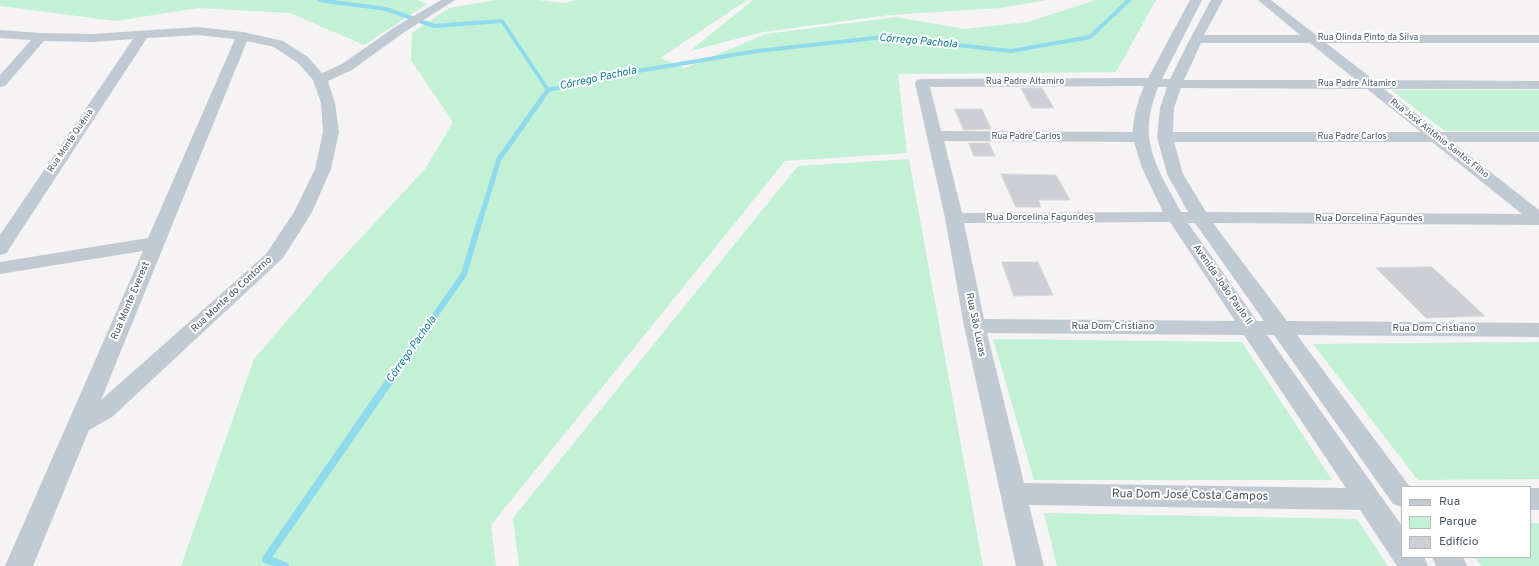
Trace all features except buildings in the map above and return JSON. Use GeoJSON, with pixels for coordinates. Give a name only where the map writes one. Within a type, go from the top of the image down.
{"type":"FeatureCollection","features":[{"type":"Feature","properties":{"kind":"street"},"geometry":{"type":"LineString","coordinates":[[320,79],[347,67],[399,30],[448,0]]}},
{"type":"Feature","properties":{"kind":"street","name":"Avenida João Paulo II"},"geometry":{"type":"LineString","coordinates":[[1196,0],[1152,82],[1143,107],[1140,137],[1152,173],[1175,217],[1401,548]]}},
{"type":"Feature","properties":{"kind":"street"},"geometry":{"type":"LineString","coordinates":[[1217,0],[1196,39],[1175,84],[1167,108],[1165,137],[1175,174],[1200,217],[1401,495]]}},
{"type":"Feature","properties":{"kind":"street","name":"Rua José Antônio Santos Filho"},"geometry":{"type":"LineString","coordinates":[[1264,0],[1539,219]]}},
{"type":"Feature","properties":{"kind":"street","name":"Rua Monte do Contorno"},"geometry":{"type":"LineString","coordinates":[[0,34],[41,38],[92,38],[198,31],[243,36],[278,44],[303,60],[320,79],[328,103],[331,132],[323,169],[303,212],[273,258],[104,411],[78,425]]}},
{"type":"Feature","properties":{"kind":"street","name":"Rua Monte Quênia"},"geometry":{"type":"LineString","coordinates":[[0,249],[143,34]]}},
{"type":"Feature","properties":{"kind":"street","name":"Rua Monte Everest"},"geometry":{"type":"LineString","coordinates":[[19,566],[243,36]]}},
{"type":"Feature","properties":{"kind":"street"},"geometry":{"type":"LineString","coordinates":[[0,83],[41,38]]}},
{"type":"Feature","properties":{"kind":"street","name":"Rua Olinda Pinto da Silva"},"geometry":{"type":"LineString","coordinates":[[1196,39],[1539,39]]}},
{"type":"Feature","properties":{"kind":"street","name":"Rua Padre Altamiro"},"geometry":{"type":"LineString","coordinates":[[922,83],[1152,82],[1175,84],[1539,85]]}},
{"type":"Feature","properties":{"kind":"street","name":"Rua São Lucas"},"geometry":{"type":"LineString","coordinates":[[922,83],[954,218],[975,326],[1030,566]]}},
{"type":"Feature","properties":{"kind":"street","name":"Rua Padre Carlos"},"geometry":{"type":"LineString","coordinates":[[935,136],[1140,137]]}},
{"type":"Feature","properties":{"kind":"street","name":"Rua Padre Carlos"},"geometry":{"type":"LineString","coordinates":[[1165,137],[1539,137]]}},
{"type":"Feature","properties":{"kind":"street","name":"Rua Dorcelina Fagundes"},"geometry":{"type":"LineString","coordinates":[[954,218],[1200,217],[1539,219]]}},
{"type":"Feature","properties":{"kind":"street"},"geometry":{"type":"LineString","coordinates":[[0,268],[155,243]]}},
{"type":"Feature","properties":{"kind":"street","name":"Rua Dom Cristiano"},"geometry":{"type":"LineString","coordinates":[[975,326],[1539,330]]}},
{"type":"Feature","properties":{"kind":"street","name":"Rua Dom José Costa Campos"},"geometry":{"type":"LineString","coordinates":[[1014,494],[1367,499]]}},
{"type":"Feature","properties":{"kind":"street"},"geometry":{"type":"LineString","coordinates":[[1408,558],[1414,566]]}},
{"type":"Feature","properties":{"kind":"street"},"geometry":{"type":"LineString","coordinates":[[1447,558],[1453,566]]}},
{"type":"Feature","properties":{"kind":"green space"},"geometry":{"type":"Polygon","coordinates":[[[0,0],[417,0],[427,4],[364,45],[290,13],[198,8],[116,21],[0,6],[0,0]]]}},
{"type":"Feature","properties":{"kind":"green space"},"geometry":{"type":"Polygon","coordinates":[[[497,0],[537,0],[564,3],[577,0],[747,0],[660,58],[685,68],[766,34],[896,17],[965,29],[1028,22],[1096,0],[1156,0],[1116,72],[898,74],[907,153],[785,161],[491,525],[496,566],[181,566],[254,359],[331,270],[426,168],[453,122],[411,60],[412,33],[449,8],[497,0]]]}},
{"type":"Feature","properties":{"kind":"green space"},"geometry":{"type":"Polygon","coordinates":[[[753,0],[1047,0],[1000,8],[890,15],[763,32],[690,51],[753,0]]]}},
{"type":"Feature","properties":{"kind":"green space"},"geometry":{"type":"Polygon","coordinates":[[[1391,90],[1539,90],[1539,131],[1445,131],[1391,90]]]}},
{"type":"Feature","properties":{"kind":"green space"},"geometry":{"type":"Polygon","coordinates":[[[909,159],[983,566],[519,566],[513,518],[798,166],[909,159]]]}},
{"type":"Feature","properties":{"kind":"green space"},"geometry":{"type":"Polygon","coordinates":[[[993,339],[1242,342],[1332,480],[1034,480],[993,339]]]}},
{"type":"Feature","properties":{"kind":"green space"},"geometry":{"type":"Polygon","coordinates":[[[1539,342],[1539,479],[1418,480],[1313,344],[1539,342]]]}},
{"type":"Feature","properties":{"kind":"green space"},"geometry":{"type":"Polygon","coordinates":[[[1044,513],[1357,519],[1388,566],[1057,566],[1044,513]]]}},
{"type":"Feature","properties":{"kind":"green space"},"geometry":{"type":"Polygon","coordinates":[[[1531,523],[1539,523],[1539,566],[1481,566],[1476,558],[1531,558],[1531,523]]]}},
{"type":"Feature","properties":{"kind":"waterway"},"geometry":{"type":"LineString","coordinates":[[319,0],[386,9],[434,26],[502,21],[548,90]]}},
{"type":"Feature","properties":{"kind":"waterway","name":"Córrego Pachola"},"geometry":{"type":"LineString","coordinates":[[548,90],[626,73],[757,51],[884,37],[1011,51],[1090,37],[1129,0]]}},
{"type":"Feature","properties":{"kind":"waterway","name":"Córrego Pachola"},"geometry":{"type":"LineString","coordinates":[[542,98],[548,90]]}},
{"type":"Feature","properties":{"kind":"waterway","name":"Córrego Pachola"},"geometry":{"type":"LineString","coordinates":[[480,221],[499,159],[543,97]]}},
{"type":"Feature","properties":{"kind":"waterway","name":"Córrego Pachola"},"geometry":{"type":"LineString","coordinates":[[394,374],[464,274],[480,220]]}},
{"type":"Feature","properties":{"kind":"waterway","name":"Córrego Pachola"},"geometry":{"type":"LineString","coordinates":[[285,566],[266,559],[395,373]]}}]}
